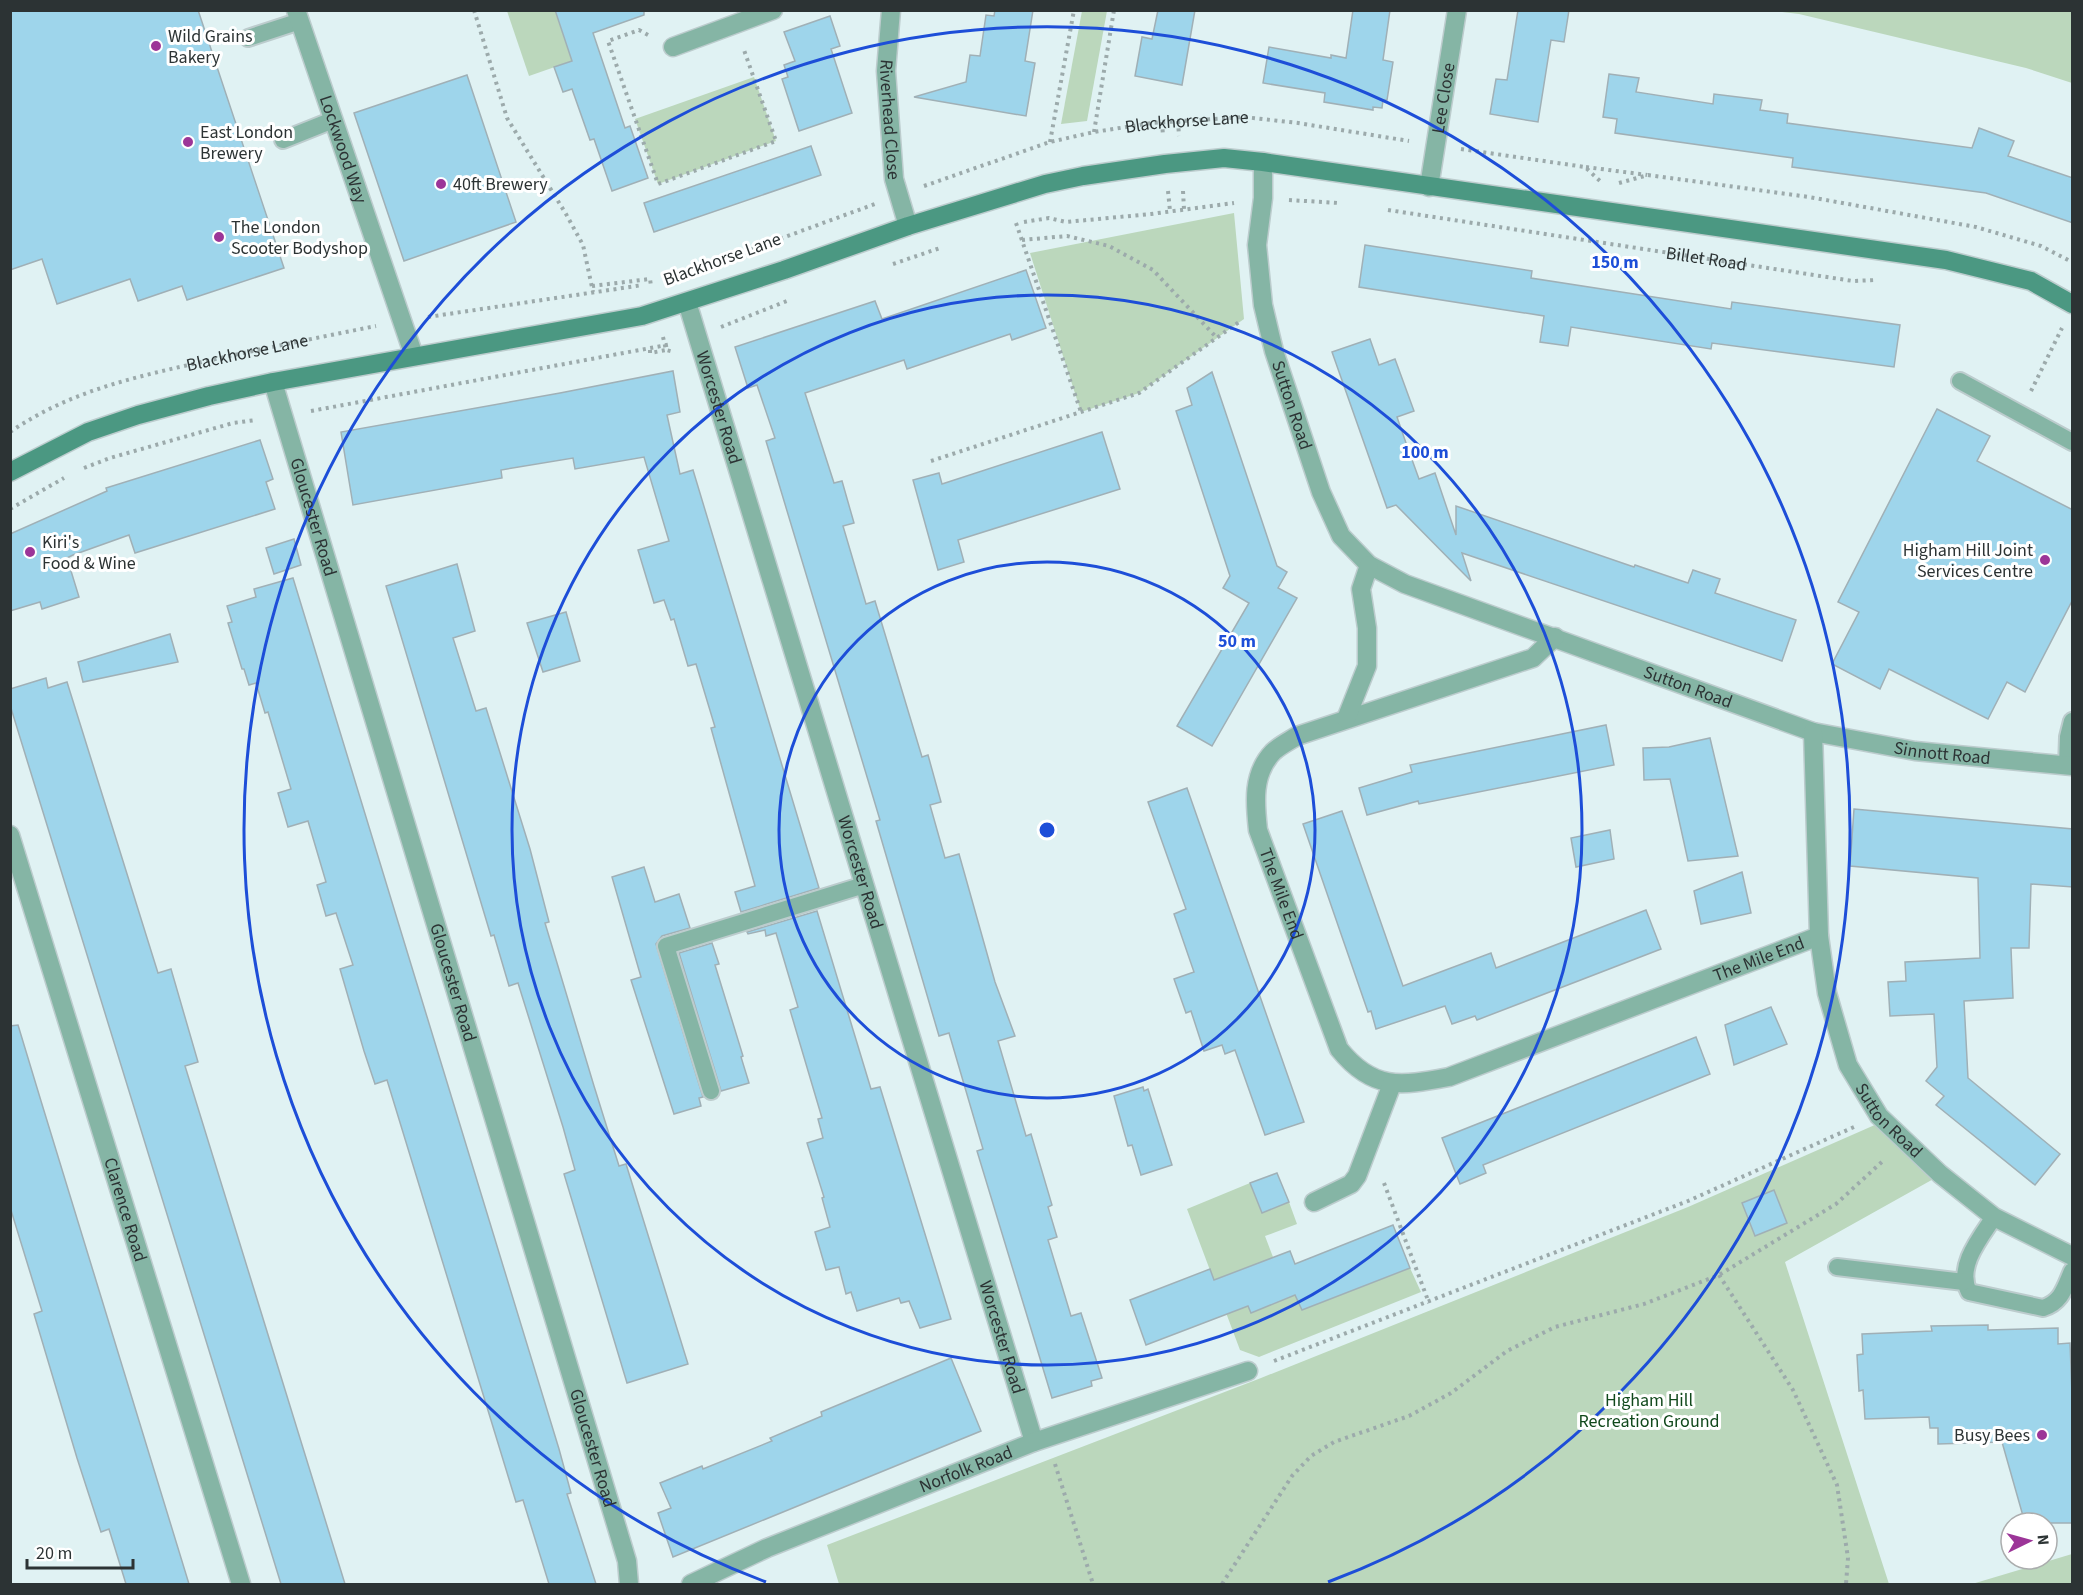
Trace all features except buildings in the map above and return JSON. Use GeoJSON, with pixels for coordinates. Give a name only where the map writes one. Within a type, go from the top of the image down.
{"type":"FeatureCollection","features":[{"type":"Feature","properties":{"kind":"main road","name":"Blackhorse Lane"},"geometry":{"type":"LineString","coordinates":[[10,472],[88,432],[148,412],[273,382],[642,316],[908,226],[1045,184],[1083,176],[1224,158],[1429,187]]}},
{"type":"Feature","properties":{"kind":"main road","name":"Billet Road"},"geometry":{"type":"LineString","coordinates":[[1429,187],[1946,261],[2031,281],[2073,304]]}},
{"type":"Feature","properties":{"kind":"street"},"geometry":{"type":"LineString","coordinates":[[673,47],[773,10]]}},
{"type":"Feature","properties":{"kind":"street","name":"Riverhead Close"},"geometry":{"type":"LineString","coordinates":[[891,10],[886,70],[894,179],[908,226]]}},
{"type":"Feature","properties":{"kind":"street","name":"Lee Close"},"geometry":{"type":"LineString","coordinates":[[1429,187],[1457,10]]}},
{"type":"Feature","properties":{"kind":"street","name":"Lockwood Way"},"geometry":{"type":"LineString","coordinates":[[298,16],[414,356]]}},
{"type":"Feature","properties":{"kind":"street","name":"Sutton Road"},"geometry":{"type":"LineString","coordinates":[[1263,162],[1263,198],[1257,246],[1260,286],[1274,351],[1322,492],[1341,536],[1368,565],[1405,584],[1813,732],[1819,936],[1827,993],[1848,1065],[1879,1116],[1940,1174],[1994,1218],[2073,1256]]}},
{"type":"Feature","properties":{"kind":"street","name":"Worcester Road"},"geometry":{"type":"LineString","coordinates":[[687,302],[1034,1442]]}},
{"type":"Feature","properties":{"kind":"street","name":"Gloucester Road"},"geometry":{"type":"LineString","coordinates":[[273,382],[627,1561],[629,1584]]}},
{"type":"Feature","properties":{"kind":"street"},"geometry":{"type":"LineString","coordinates":[[1346,719],[1367,666],[1367,628],[1361,589],[1368,565]]}},
{"type":"Feature","properties":{"kind":"street","name":"The Mile End"},"geometry":{"type":"LineString","coordinates":[[1555,637],[1533,658],[1297,735],[1273,752],[1261,770],[1255,795],[1258,830],[1339,1049],[1353,1065],[1375,1079],[1392,1084],[1449,1077],[1819,936]]}},
{"type":"Feature","properties":{"kind":"street","name":"Sinnott Road"},"geometry":{"type":"LineString","coordinates":[[1813,732],[1915,751],[2070,766]]}},
{"type":"Feature","properties":{"kind":"street","name":"Clarence Road"},"geometry":{"type":"LineString","coordinates":[[10,835],[241,1584]]}},
{"type":"Feature","properties":{"kind":"street"},"geometry":{"type":"LineString","coordinates":[[1314,1202],[1351,1184],[1357,1176],[1392,1084]]}},
{"type":"Feature","properties":{"kind":"street","name":"Norfolk Road"},"geometry":{"type":"LineString","coordinates":[[691,1584],[767,1548],[1034,1442],[1248,1371]]}},
{"type":"Feature","properties":{"kind":"lane"},"geometry":{"type":"LineString","coordinates":[[249,38],[298,16]]}},
{"type":"Feature","properties":{"kind":"lane"},"geometry":{"type":"LineString","coordinates":[[283,140],[333,120]]}},
{"type":"Feature","properties":{"kind":"lane"},"geometry":{"type":"LineString","coordinates":[[1960,381],[2073,442]]}},
{"type":"Feature","properties":{"kind":"lane"},"geometry":{"type":"LineString","coordinates":[[2070,766],[2068,737],[2073,721]]}},
{"type":"Feature","properties":{"kind":"lane"},"geometry":{"type":"LineString","coordinates":[[711,1091],[666,946],[864,885]]}},
{"type":"Feature","properties":{"kind":"lane"},"geometry":{"type":"LineString","coordinates":[[1994,1218],[1965,1270],[1964,1282],[1969,1292],[2043,1308],[2052,1306],[2058,1300],[2073,1270]]}},
{"type":"Feature","properties":{"kind":"lane"},"geometry":{"type":"LineString","coordinates":[[1837,1267],[1964,1282]]}},
{"type":"Feature","properties":{"kind":"path"},"geometry":{"type":"LineString","coordinates":[[474,10],[507,118],[583,245],[593,289],[650,279],[651,283]]}},
{"type":"Feature","properties":{"kind":"path"},"geometry":{"type":"LineString","coordinates":[[1050,142],[1074,10]]}},
{"type":"Feature","properties":{"kind":"path"},"geometry":{"type":"LineString","coordinates":[[1094,132],[1114,10]]}},
{"type":"Feature","properties":{"kind":"path"},"geometry":{"type":"LineString","coordinates":[[673,47],[639,30],[608,41],[658,184],[776,141],[735,24]]}},
{"type":"Feature","properties":{"kind":"path","name":"Blackhorse Lane"},"geometry":{"type":"LineString","coordinates":[[744,252],[1050,142],[1152,123],[1244,117],[1298,123],[1435,145]]}},
{"type":"Feature","properties":{"kind":"path"},"geometry":{"type":"LineString","coordinates":[[1178,121],[1179,140]]}},
{"type":"Feature","properties":{"kind":"path"},"geometry":{"type":"LineString","coordinates":[[1162,122],[1164,143]]}},
{"type":"Feature","properties":{"kind":"path"},"geometry":{"type":"LineString","coordinates":[[1435,145],[1809,197],[1976,227],[2041,246],[2073,262]]}},
{"type":"Feature","properties":{"kind":"path"},"geometry":{"type":"LineString","coordinates":[[1585,166],[1600,181],[1620,183],[1648,175]]}},
{"type":"Feature","properties":{"kind":"path"},"geometry":{"type":"LineString","coordinates":[[1183,191],[1184,209]]}},
{"type":"Feature","properties":{"kind":"path"},"geometry":{"type":"LineString","coordinates":[[1168,193],[1170,211]]}},
{"type":"Feature","properties":{"kind":"path"},"geometry":{"type":"LineString","coordinates":[[1263,198],[1340,203]]}},
{"type":"Feature","properties":{"kind":"path"},"geometry":{"type":"LineString","coordinates":[[1081,412],[1016,223],[1049,218],[1066,222],[1208,206]]}},
{"type":"Feature","properties":{"kind":"path","name":"Billet Road"},"geometry":{"type":"LineString","coordinates":[[1387,210],[1853,280],[1882,280]]}},
{"type":"Feature","properties":{"kind":"path"},"geometry":{"type":"LineString","coordinates":[[931,461],[1139,393],[1217,338],[1153,270],[1109,246],[1067,236],[1022,240]]}},
{"type":"Feature","properties":{"kind":"path","name":"Blackhorse Lane"},"geometry":{"type":"LineString","coordinates":[[10,432],[64,400],[184,366],[301,340],[402,321],[593,289],[658,282]]}},
{"type":"Feature","properties":{"kind":"path"},"geometry":{"type":"LineString","coordinates":[[2020,413],[2064,325]]}},
{"type":"Feature","properties":{"kind":"path"},"geometry":{"type":"LineString","coordinates":[[650,350],[650,353],[666,350]]}},
{"type":"Feature","properties":{"kind":"path"},"geometry":{"type":"LineString","coordinates":[[1248,1371],[1429,1303],[1688,1201],[1879,1116]]}},
{"type":"Feature","properties":{"kind":"path"},"geometry":{"type":"LineString","coordinates":[[1222,1584],[1292,1476],[1311,1456],[1334,1442],[1409,1416],[1451,1393],[1507,1351],[1555,1328],[1644,1304],[1719,1275],[1836,1204],[1906,1142]]}},
{"type":"Feature","properties":{"kind":"path"},"geometry":{"type":"LineString","coordinates":[[1362,1163],[1382,1177],[1429,1303]]}},
{"type":"Feature","properties":{"kind":"path"},"geometry":{"type":"LineString","coordinates":[[1719,1275],[1793,1390],[1837,1485],[1848,1558],[1846,1584]]}},
{"type":"Feature","properties":{"kind":"path"},"geometry":{"type":"LineString","coordinates":[[1053,1458],[1093,1584]]}},
{"type":"Feature","properties":{"kind":"green space"},"geometry":{"type":"Polygon","coordinates":[[[507,11],[555,11],[572,61],[529,76],[507,11]]]}},
{"type":"Feature","properties":{"kind":"green space"},"geometry":{"type":"Polygon","coordinates":[[[1082,11],[1107,11],[1087,121],[1061,124],[1082,11]]]}},
{"type":"Feature","properties":{"kind":"green space"},"geometry":{"type":"Polygon","coordinates":[[[1775,11],[2072,11],[2072,83],[2026,68],[1799,14],[1775,11]]]}},
{"type":"Feature","properties":{"kind":"green space"},"geometry":{"type":"Polygon","coordinates":[[[754,77],[776,141],[658,184],[635,119],[754,77]]]}},
{"type":"Feature","properties":{"kind":"green space"},"geometry":{"type":"Polygon","coordinates":[[[1234,213],[1244,319],[1139,393],[1081,412],[1030,253],[1234,213]]]}},
{"type":"Feature","properties":{"kind":"green space","name":"Higham Hill Recreation Ground"},"geometry":{"type":"Polygon","coordinates":[[[1877,1124],[1937,1177],[1785,1262],[1889,1584],[839,1584],[827,1545],[1261,1378],[1688,1207],[1877,1124]]]}},
{"type":"Feature","properties":{"kind":"green space"},"geometry":{"type":"Polygon","coordinates":[[[1250,1183],[1289,1202],[1297,1224],[1265,1236],[1273,1257],[1251,1313],[1295,1295],[1302,1310],[1410,1268],[1421,1292],[1259,1357],[1240,1350],[1187,1209],[1250,1183]]]}},
{"type":"Feature","properties":{"kind":"green space"},"geometry":{"type":"Polygon","coordinates":[[[2072,1554],[2072,1584],[1972,1584],[2015,1571],[2059,1571],[2059,1558],[2072,1554]]]}},
{"type":"Feature","properties":{"kind":"place","name":"Wild Grains Bakery"},"geometry":{"type":"Point","coordinates":[156,46]}},
{"type":"Feature","properties":{"kind":"place","name":"East London Brewery"},"geometry":{"type":"Point","coordinates":[188,142]}},
{"type":"Feature","properties":{"kind":"place","name":"40ft Brewery"},"geometry":{"type":"Point","coordinates":[441,184]}},
{"type":"Feature","properties":{"kind":"place","name":"The London Scooter Bodyshop"},"geometry":{"type":"Point","coordinates":[219,237]}},
{"type":"Feature","properties":{"kind":"place","name":"Kiri's Food & Wine"},"geometry":{"type":"Point","coordinates":[30,552]}},
{"type":"Feature","properties":{"kind":"place","name":"Higham Hill Joint Services Centre"},"geometry":{"type":"Point","coordinates":[2045,560]}},
{"type":"Feature","properties":{"kind":"place","name":"Busy Bees"},"geometry":{"type":"Point","coordinates":[2042,1435]}}]}
